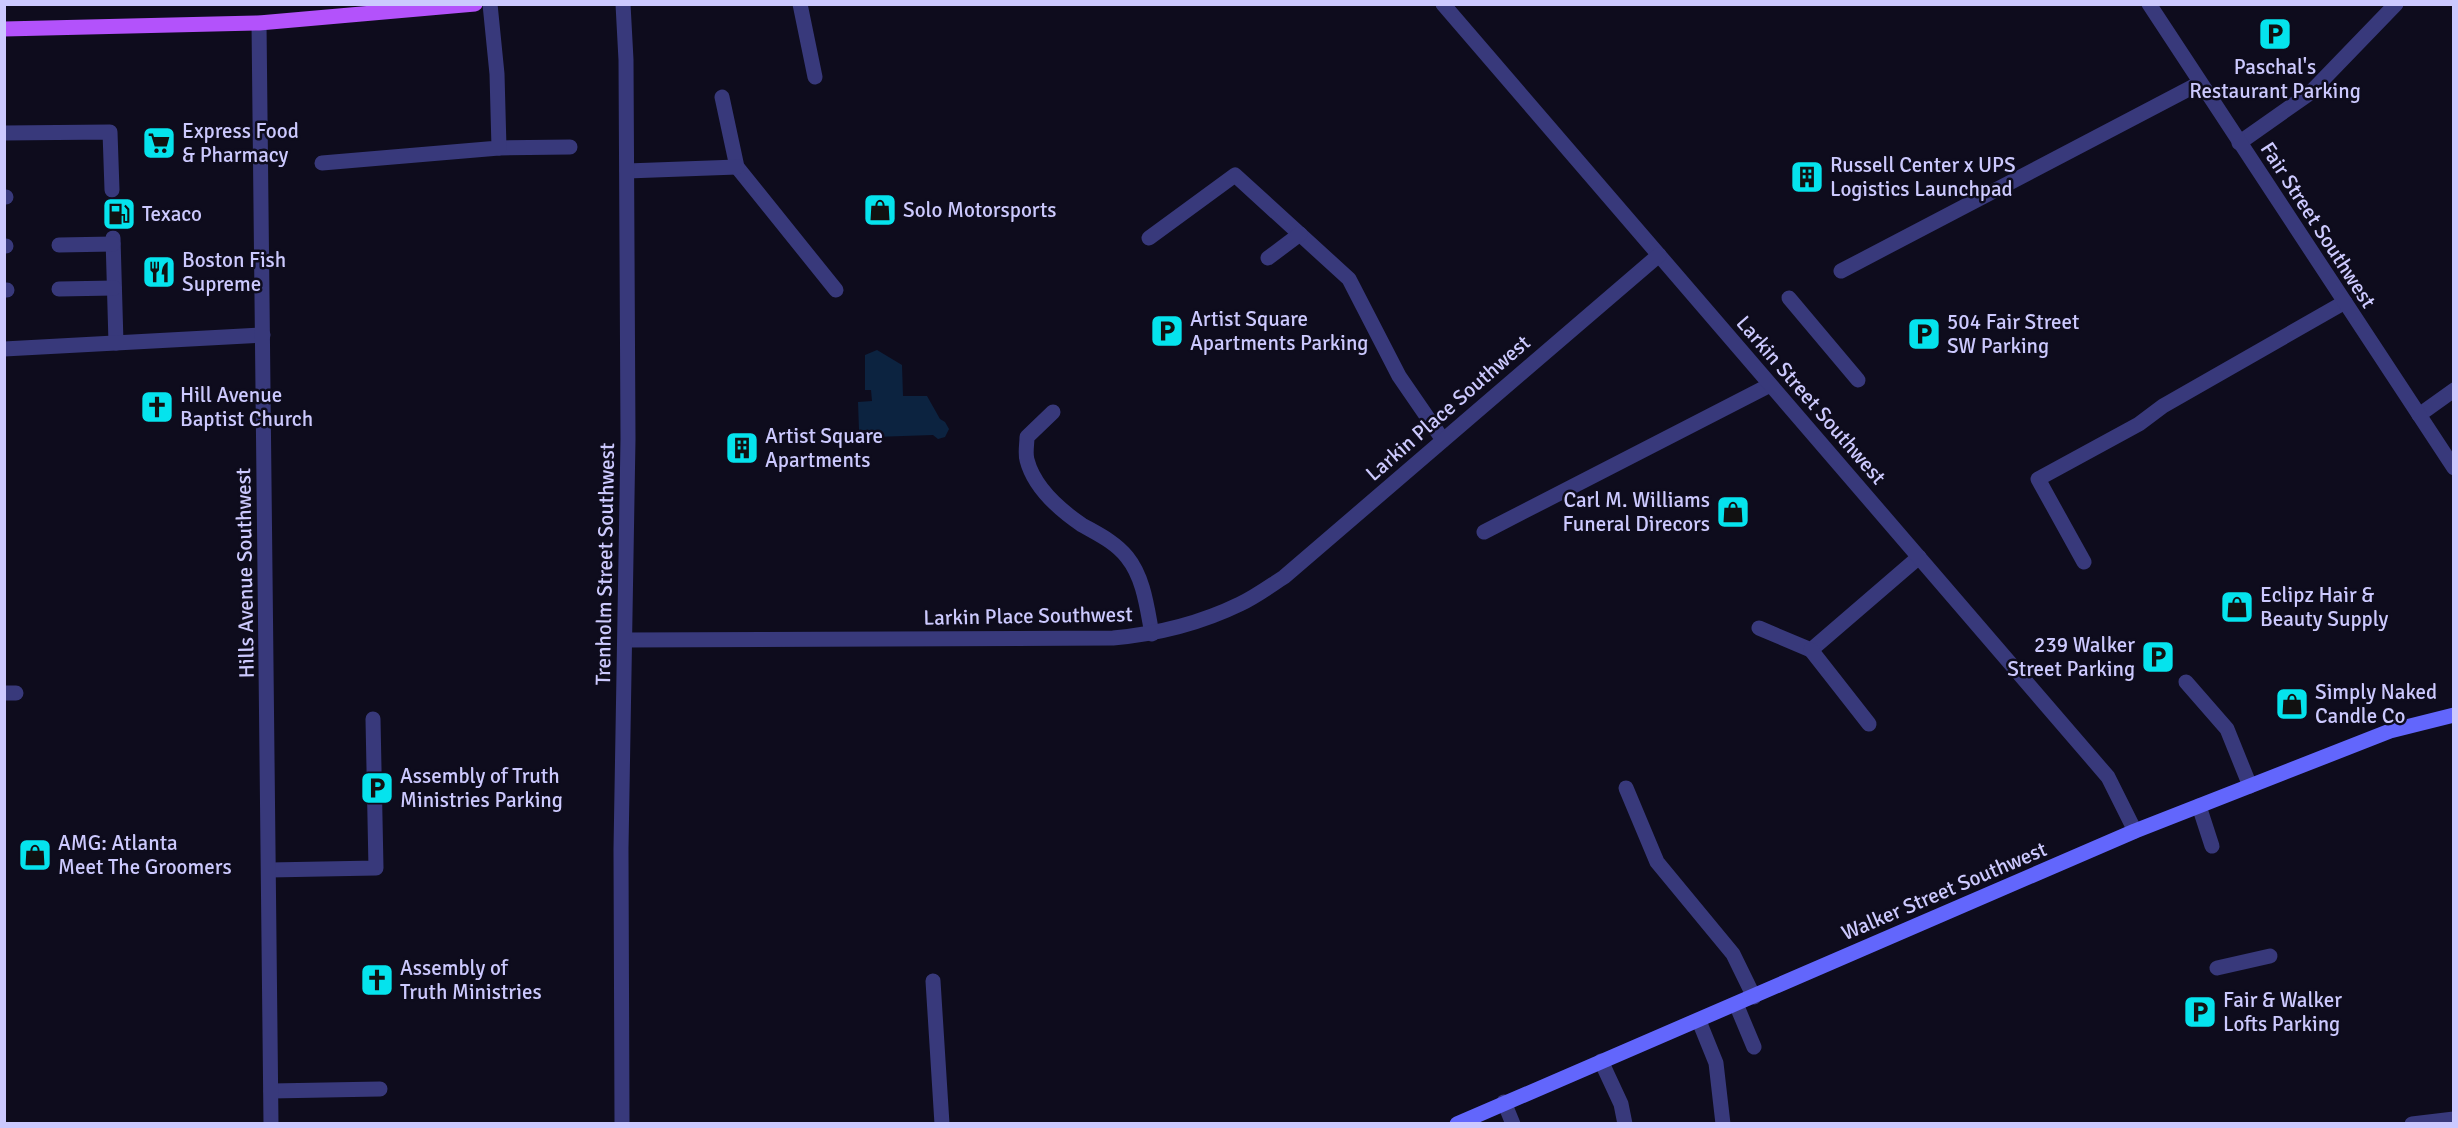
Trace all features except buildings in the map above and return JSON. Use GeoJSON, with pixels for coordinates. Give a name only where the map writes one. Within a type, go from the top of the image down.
{"type":"FeatureCollection","features":[{"type":"Feature","properties":{"kind":"main road"},"geometry":{"type":"LineString","coordinates":[[4,29],[259,23],[475,4]]}},
{"type":"Feature","properties":{"kind":"street"},"geometry":{"type":"LineString","coordinates":[[490,4],[497,74],[499,148]]}},
{"type":"Feature","properties":{"kind":"street","name":"Trenholm Street Southwest"},"geometry":{"type":"LineString","coordinates":[[622,1124],[621,849],[628,440],[626,60],[623,4]]}},
{"type":"Feature","properties":{"kind":"street"},"geometry":{"type":"LineString","coordinates":[[800,4],[815,77]]}},
{"type":"Feature","properties":{"kind":"street","name":"Larkin Street Southwest"},"geometry":{"type":"LineString","coordinates":[[1443,4],[2108,777],[2135,831]]}},
{"type":"Feature","properties":{"kind":"street","name":"Fair Street Southwest"},"geometry":{"type":"LineString","coordinates":[[2149,4],[2454,468]]}},
{"type":"Feature","properties":{"kind":"street"},"geometry":{"type":"LineString","coordinates":[[2239,143],[2310,93],[2396,4]]}},
{"type":"Feature","properties":{"kind":"street","name":"Hills Avenue Southwest"},"geometry":{"type":"LineString","coordinates":[[259,23],[271,1124]]}},
{"type":"Feature","properties":{"kind":"street"},"geometry":{"type":"LineString","coordinates":[[1841,270],[2200,83]]}},
{"type":"Feature","properties":{"kind":"street"},"geometry":{"type":"LineString","coordinates":[[722,97],[737,167],[837,290]]}},
{"type":"Feature","properties":{"kind":"street"},"geometry":{"type":"LineString","coordinates":[[4,133],[110,132],[112,190]]}},
{"type":"Feature","properties":{"kind":"street"},"geometry":{"type":"LineString","coordinates":[[322,163],[499,148],[570,147]]}},
{"type":"Feature","properties":{"kind":"street"},"geometry":{"type":"LineString","coordinates":[[627,171],[737,167]]}},
{"type":"Feature","properties":{"kind":"street"},"geometry":{"type":"LineString","coordinates":[[1149,238],[1235,175],[1349,279],[1399,376],[1443,440]]}},
{"type":"Feature","properties":{"kind":"street"},"geometry":{"type":"LineString","coordinates":[[1268,258],[1300,234]]}},
{"type":"Feature","properties":{"kind":"street"},"geometry":{"type":"LineString","coordinates":[[59,245],[113,241],[116,343]]}},
{"type":"Feature","properties":{"kind":"street","name":"Larkin Place Southwest"},"geometry":{"type":"LineString","coordinates":[[625,640],[1101,638],[1152,634],[1199,621],[1241,604],[1284,577],[1659,255]]}},
{"type":"Feature","properties":{"kind":"street"},"geometry":{"type":"LineString","coordinates":[[59,289],[114,288]]}},
{"type":"Feature","properties":{"kind":"street"},"geometry":{"type":"LineString","coordinates":[[1789,298],[1858,380]]}},
{"type":"Feature","properties":{"kind":"street"},"geometry":{"type":"LineString","coordinates":[[2084,562],[2038,479],[2139,424],[2163,406],[2344,302]]}},
{"type":"Feature","properties":{"kind":"street"},"geometry":{"type":"LineString","coordinates":[[4,349],[263,335]]}},
{"type":"Feature","properties":{"kind":"street"},"geometry":{"type":"LineString","coordinates":[[1484,532],[1770,385]]}},
{"type":"Feature","properties":{"kind":"street"},"geometry":{"type":"LineString","coordinates":[[2419,415],[2454,390]]}},
{"type":"Feature","properties":{"kind":"street"},"geometry":{"type":"LineString","coordinates":[[1053,412],[1027,437],[1026,459],[1038,483],[1056,504],[1082,524],[1105,537],[1126,556],[1141,581],[1152,634]]}},
{"type":"Feature","properties":{"kind":"street"},"geometry":{"type":"LineString","coordinates":[[1811,650],[1919,557]]}},
{"type":"Feature","properties":{"kind":"street"},"geometry":{"type":"LineString","coordinates":[[1759,628],[1811,650],[1869,724]]}},
{"type":"Feature","properties":{"kind":"street"},"geometry":{"type":"LineString","coordinates":[[2186,682],[2227,729],[2250,786]]}},
{"type":"Feature","properties":{"kind":"street","name":"Walker Street Southwest"},"geometry":{"type":"LineString","coordinates":[[1457,1124],[2135,831],[2390,731],[2454,715]]}},
{"type":"Feature","properties":{"kind":"street"},"geometry":{"type":"LineString","coordinates":[[269,870],[376,868],[373,719]]}},
{"type":"Feature","properties":{"kind":"street"},"geometry":{"type":"LineString","coordinates":[[1626,788],[1657,862],[1733,954],[1754,997]]}},
{"type":"Feature","properties":{"kind":"street"},"geometry":{"type":"LineString","coordinates":[[2199,806],[2212,846]]}},
{"type":"Feature","properties":{"kind":"street"},"geometry":{"type":"LineString","coordinates":[[2217,968],[2270,956]]}},
{"type":"Feature","properties":{"kind":"street"},"geometry":{"type":"LineString","coordinates":[[933,981],[942,1124]]}},
{"type":"Feature","properties":{"kind":"street"},"geometry":{"type":"LineString","coordinates":[[1736,1004],[1754,1047]]}},
{"type":"Feature","properties":{"kind":"street"},"geometry":{"type":"LineString","coordinates":[[1699,1021],[1716,1063],[1723,1124]]}},
{"type":"Feature","properties":{"kind":"street"},"geometry":{"type":"LineString","coordinates":[[1601,1060],[1621,1104],[1625,1124]]}},
{"type":"Feature","properties":{"kind":"street"},"geometry":{"type":"LineString","coordinates":[[271,1090],[380,1089]]}},
{"type":"Feature","properties":{"kind":"street"},"geometry":{"type":"LineString","coordinates":[[1504,1102],[1513,1124]]}},
{"type":"Feature","properties":{"kind":"street"},"geometry":{"type":"LineString","coordinates":[[2412,1124],[2454,1119]]}},
{"type":"Feature","properties":{"kind":"water"},"geometry":{"type":"Polygon","coordinates":[[[877,350],[902,365],[903,396],[927,396],[940,419],[949,429],[945,437],[938,439],[933,435],[874,437],[873,430],[859,430],[858,402],[872,401],[871,390],[865,390],[865,355],[877,350]]]}},
{"type":"Feature","properties":{"kind":"place","name":"Paschal's Restaurant Parking"},"geometry":{"type":"Point","coordinates":[2275,34]}},
{"type":"Feature","properties":{"kind":"place","name":"Express Food & Pharmacy"},"geometry":{"type":"Point","coordinates":[159,143]}},
{"type":"Feature","properties":{"kind":"place","name":"Russell Center x UPS Logistics Launchpad"},"geometry":{"type":"Point","coordinates":[1807,177]}},
{"type":"Feature","properties":{"kind":"place","name":"Solo Motorsports"},"geometry":{"type":"Point","coordinates":[880,210]}},
{"type":"Feature","properties":{"kind":"place","name":"Texaco"},"geometry":{"type":"Point","coordinates":[119,214]}},
{"type":"Feature","properties":{"kind":"place","name":"Boston Fish Supreme"},"geometry":{"type":"Point","coordinates":[159,272]}},
{"type":"Feature","properties":{"kind":"place","name":"Artist Square Apartments Parking"},"geometry":{"type":"Point","coordinates":[1167,331]}},
{"type":"Feature","properties":{"kind":"place","name":"504 Fair Street SW Parking"},"geometry":{"type":"Point","coordinates":[1924,334]}},
{"type":"Feature","properties":{"kind":"place","name":"Hill Avenue Baptist Church"},"geometry":{"type":"Point","coordinates":[157,407]}},
{"type":"Feature","properties":{"kind":"place","name":"Artist Square Apartments"},"geometry":{"type":"Point","coordinates":[742,448]}},
{"type":"Feature","properties":{"kind":"place","name":"Carl M. Williams Funeral Direcors"},"geometry":{"type":"Point","coordinates":[1733,512]}},
{"type":"Feature","properties":{"kind":"place","name":"Eclipz Hair & Beauty Supply"},"geometry":{"type":"Point","coordinates":[2237,607]}},
{"type":"Feature","properties":{"kind":"place","name":"239 Walker Street Parking"},"geometry":{"type":"Point","coordinates":[2158,657]}},
{"type":"Feature","properties":{"kind":"place","name":"Simply Naked Candle Co"},"geometry":{"type":"Point","coordinates":[2292,704]}},
{"type":"Feature","properties":{"kind":"place","name":"Assembly of Truth Ministries Parking"},"geometry":{"type":"Point","coordinates":[377,788]}},
{"type":"Feature","properties":{"kind":"place","name":"AMG: Atlanta Meet The Groomers"},"geometry":{"type":"Point","coordinates":[35,855]}},
{"type":"Feature","properties":{"kind":"place","name":"Assembly of Truth Ministries"},"geometry":{"type":"Point","coordinates":[377,980]}},
{"type":"Feature","properties":{"kind":"place","name":"Fair & Walker Lofts Parking"},"geometry":{"type":"Point","coordinates":[2200,1012]}}]}
